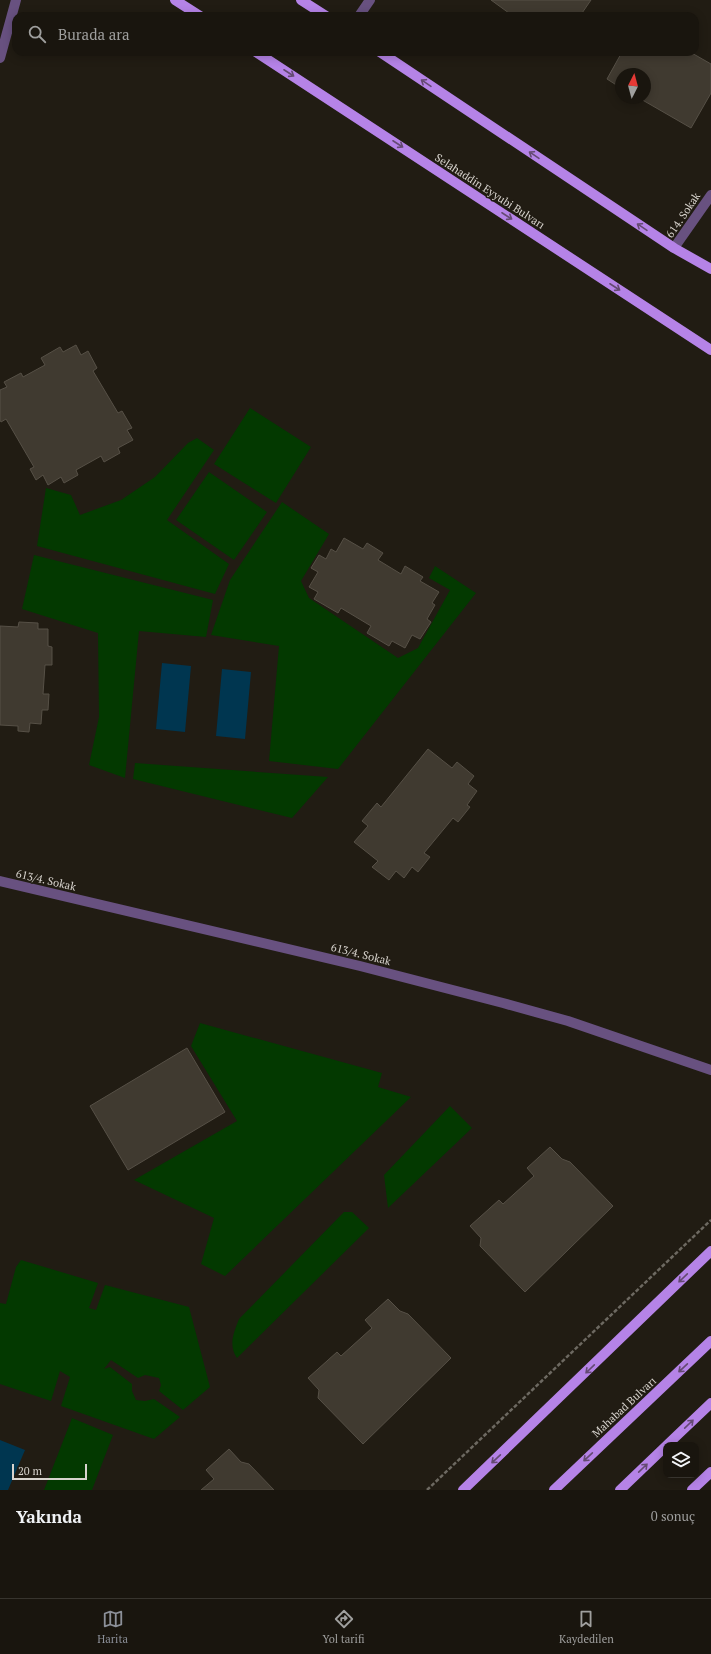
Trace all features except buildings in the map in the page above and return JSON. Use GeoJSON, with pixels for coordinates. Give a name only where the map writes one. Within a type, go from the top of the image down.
{"type":"FeatureCollection","features":[{"type":"Feature","properties":{"kind":"main road"},"geometry":{"type":"LineString","coordinates":[[175,0],[194,12]]}},
{"type":"Feature","properties":{"kind":"main road"},"geometry":{"type":"LineString","coordinates":[[301,0],[320,12]]}},
{"type":"Feature","properties":{"kind":"main road","name":"Selahaddin Eyyubi Bulvarı"},"geometry":{"type":"LineString","coordinates":[[262,56],[711,350]]}},
{"type":"Feature","properties":{"kind":"main road"},"geometry":{"type":"LineString","coordinates":[[386,56],[674,248],[711,269]]}},
{"type":"Feature","properties":{"kind":"main road"},"geometry":{"type":"LineString","coordinates":[[463,1490],[711,1251]]}},
{"type":"Feature","properties":{"kind":"main road","name":"Mahabad Bulvarı"},"geometry":{"type":"LineString","coordinates":[[554,1490],[711,1341]]}},
{"type":"Feature","properties":{"kind":"main road"},"geometry":{"type":"LineString","coordinates":[[671,1442],[711,1403]]}},
{"type":"Feature","properties":{"kind":"main road"},"geometry":{"type":"LineString","coordinates":[[620,1490],[663,1450]]}},
{"type":"Feature","properties":{"kind":"main road"},"geometry":{"type":"LineString","coordinates":[[692,1490],[711,1472]]}},
{"type":"Feature","properties":{"kind":"street"},"geometry":{"type":"LineString","coordinates":[[13,12],[16,0]]}},
{"type":"Feature","properties":{"kind":"street"},"geometry":{"type":"LineString","coordinates":[[362,12],[370,0]]}},
{"type":"Feature","properties":{"kind":"street"},"geometry":{"type":"LineString","coordinates":[[0,58],[12,14]]}},
{"type":"Feature","properties":{"kind":"street","name":"614. Sokak"},"geometry":{"type":"LineString","coordinates":[[674,248],[711,195]]}},
{"type":"Feature","properties":{"kind":"street","name":"613/4. Sokak"},"geometry":{"type":"LineString","coordinates":[[0,881],[360,966],[503,1002],[568,1021],[711,1070]]}},
{"type":"Feature","properties":{"kind":"path"},"geometry":{"type":"LineString","coordinates":[[427,1490],[711,1220]]}},
{"type":"Feature","properties":{"kind":"green space"},"geometry":{"type":"Polygon","coordinates":[[[250,408],[311,447],[276,503],[214,464],[250,408]]]}},
{"type":"Feature","properties":{"kind":"green space"},"geometry":{"type":"Polygon","coordinates":[[[197,438],[214,450],[167,520],[229,564],[215,594],[37,546],[46,488],[71,495],[80,515],[121,500],[155,477],[188,443],[197,438]]]}},
{"type":"Feature","properties":{"kind":"green space"},"geometry":{"type":"Polygon","coordinates":[[[209,472],[267,512],[234,560],[176,520],[209,472]]]}},
{"type":"Feature","properties":{"kind":"green space"},"geometry":{"type":"Polygon","coordinates":[[[282,502],[329,534],[301,581],[309,598],[398,658],[418,648],[450,590],[429,578],[435,566],[476,593],[338,769],[269,761],[279,646],[211,635],[230,580],[282,502]]]}},
{"type":"Feature","properties":{"kind":"green space"},"geometry":{"type":"Polygon","coordinates":[[[34,555],[213,600],[206,637],[139,631],[125,778],[89,765],[99,717],[98,633],[22,609],[34,555]]]}},
{"type":"Feature","properties":{"kind":"green space"},"geometry":{"type":"Polygon","coordinates":[[[135,763],[328,777],[292,818],[133,779],[135,763]]]}},
{"type":"Feature","properties":{"kind":"green space"},"geometry":{"type":"Polygon","coordinates":[[[200,1023],[382,1073],[378,1087],[411,1097],[225,1276],[201,1264],[214,1218],[134,1180],[237,1121],[191,1046],[200,1023]]]}},
{"type":"Feature","properties":{"kind":"green space"},"geometry":{"type":"Polygon","coordinates":[[[450,1106],[472,1128],[388,1208],[384,1175],[450,1106]]]}},
{"type":"Feature","properties":{"kind":"green space"},"geometry":{"type":"Polygon","coordinates":[[[344,1212],[352,1212],[369,1228],[237,1358],[234,1353],[232,1343],[239,1319],[344,1212]]]}},
{"type":"Feature","properties":{"kind":"green space"},"geometry":{"type":"Polygon","coordinates":[[[21,1260],[98,1283],[89,1308],[96,1310],[105,1285],[189,1307],[210,1387],[183,1410],[159,1391],[161,1385],[159,1378],[145,1375],[138,1378],[111,1360],[104,1369],[110,1367],[132,1384],[132,1391],[136,1400],[145,1401],[154,1399],[180,1417],[154,1439],[61,1406],[70,1377],[60,1371],[51,1401],[0,1384],[0,1303],[6,1304],[16,1267],[21,1260]]]}},
{"type":"Feature","properties":{"kind":"green space"},"geometry":{"type":"Polygon","coordinates":[[[72,1418],[113,1435],[92,1490],[44,1490],[72,1418]]]}},
{"type":"Feature","properties":{"kind":"water"},"geometry":{"type":"Polygon","coordinates":[[[162,663],[191,666],[185,732],[156,729],[162,663]]]}},
{"type":"Feature","properties":{"kind":"water"},"geometry":{"type":"Polygon","coordinates":[[[222,669],[251,672],[245,739],[216,736],[222,669]]]}},
{"type":"Feature","properties":{"kind":"water"},"geometry":{"type":"Polygon","coordinates":[[[0,1440],[25,1450],[8,1490],[0,1490],[0,1440]]]}}]}
